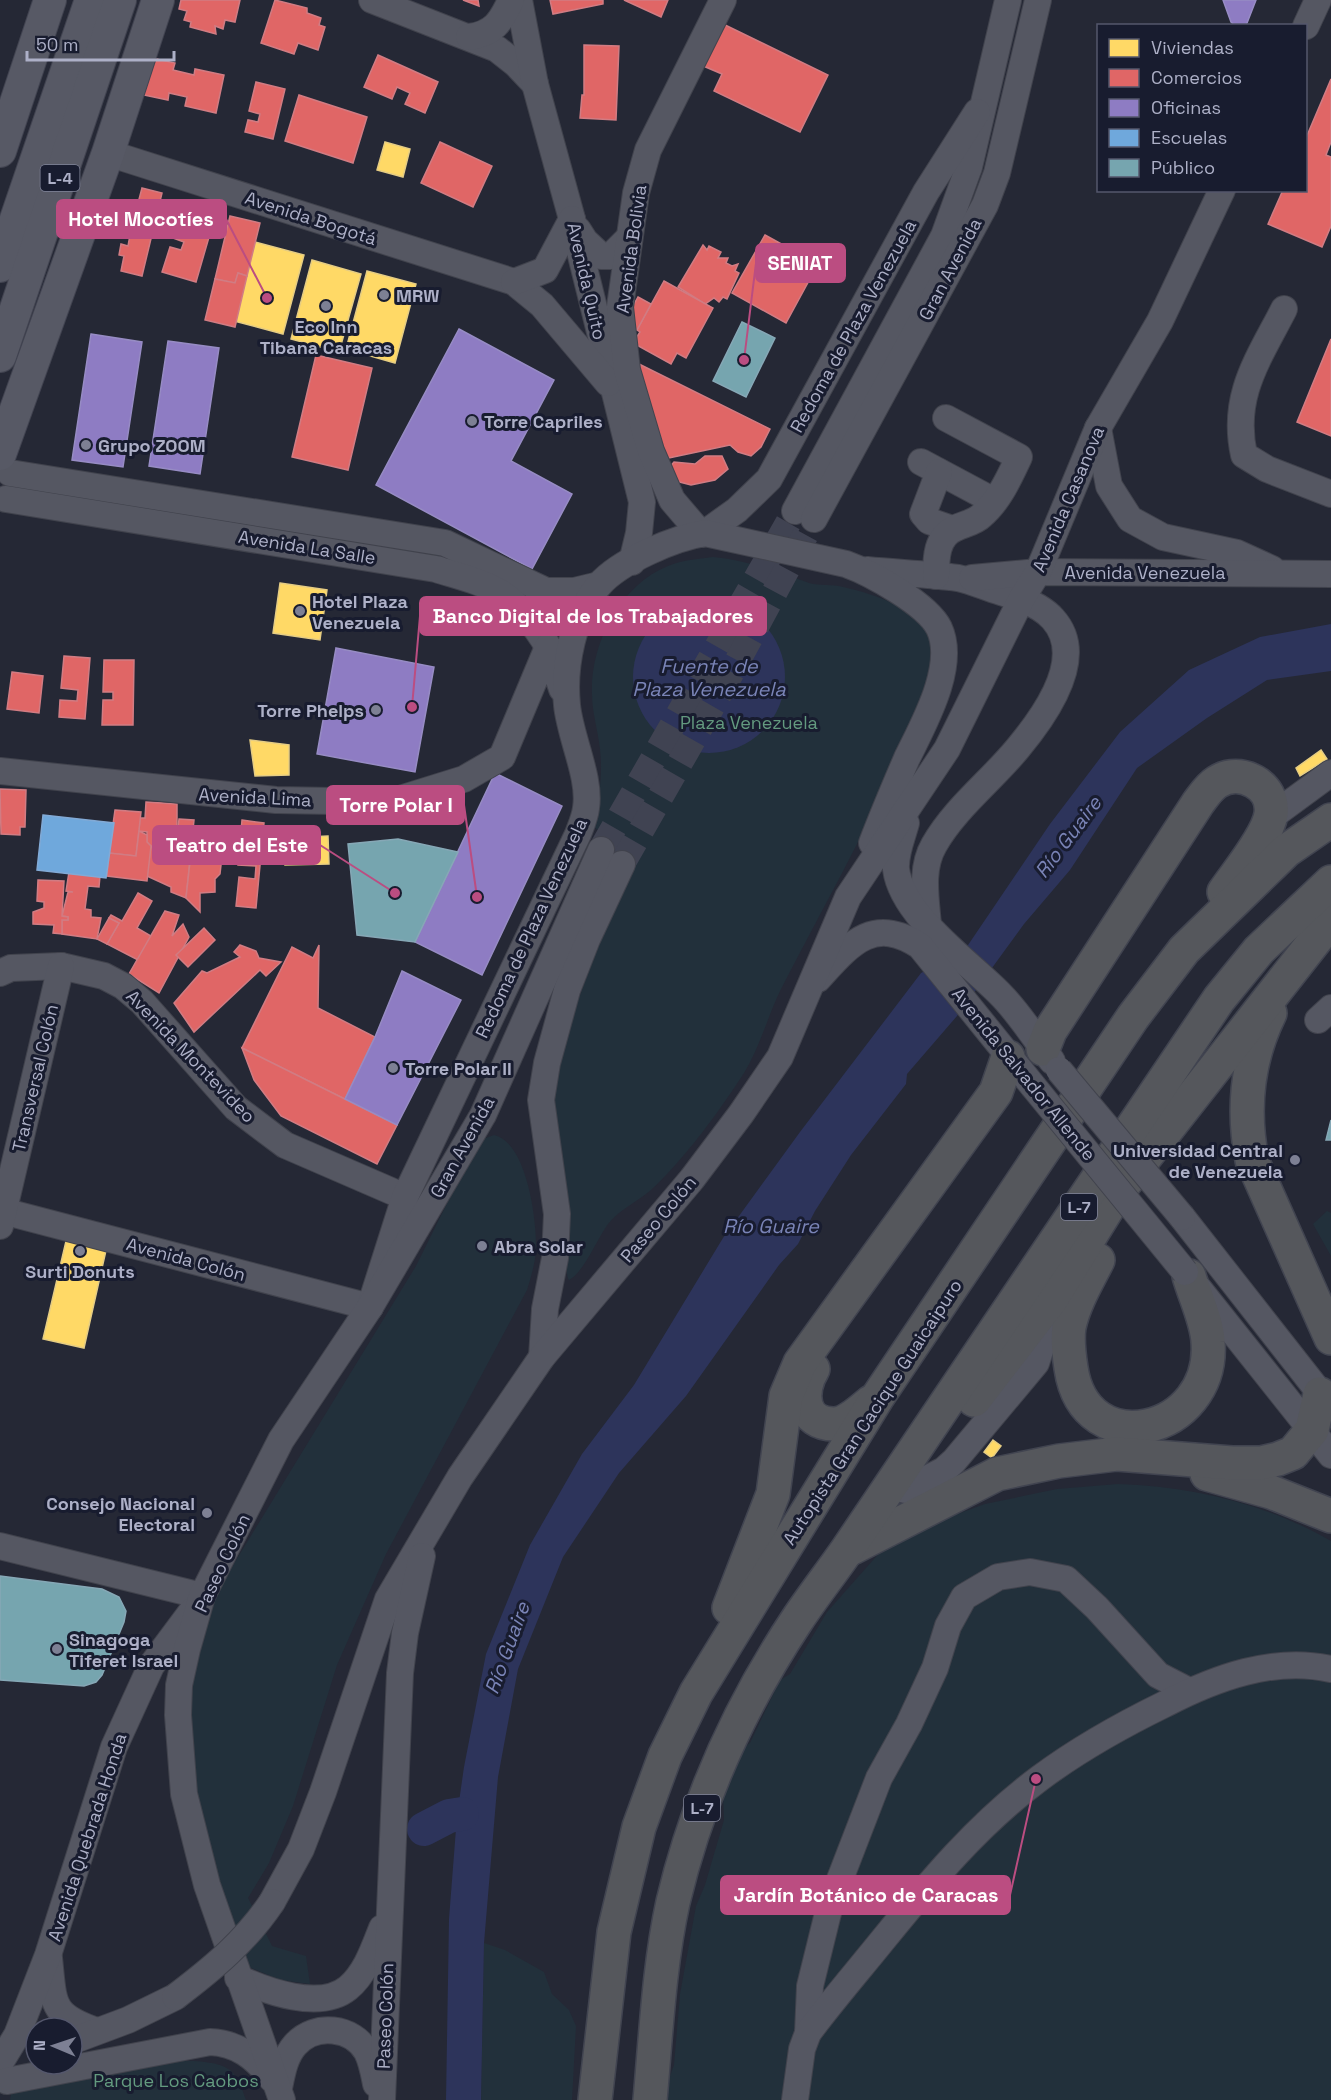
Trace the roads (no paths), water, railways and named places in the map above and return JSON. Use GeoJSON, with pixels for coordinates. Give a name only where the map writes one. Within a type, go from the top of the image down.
{"type":"FeatureCollection","features":[{"type":"Feature","properties":{"kind":"highway"},"geometry":{"type":"LineString","coordinates":[[877,1398],[843,1422],[834,1424],[813,1418],[806,1409],[803,1395],[808,1377],[816,1364],[1015,1100],[1042,1073],[1050,1031],[1208,790],[1218,782],[1229,778],[1249,778],[1267,793],[1271,817],[1244,864],[1184,950]]}},
{"type":"Feature","properties":{"kind":"highway","name":"Autopista Gran Cacique Guaicaipuro"},"geometry":{"type":"LineString","coordinates":[[596,2100],[614,1932],[639,1827],[674,1737],[696,1693],[877,1398],[1133,1017],[1184,950],[1286,851],[1331,820]]}},
{"type":"Feature","properties":{"kind":"highway","name":"L-7"},"geometry":{"type":"LineString","coordinates":[[650,2100],[657,2016],[671,1913],[703,1803],[721,1756],[746,1707],[797,1620],[848,1550],[1219,999],[1259,951],[1331,882]]}},
{"type":"Feature","properties":{"kind":"highway"},"geometry":{"type":"LineString","coordinates":[[848,1550],[905,1490],[1050,1301],[1117,1193],[1331,920]]}},
{"type":"Feature","properties":{"kind":"highway"},"geometry":{"type":"LineString","coordinates":[[1287,976],[1261,1031],[1255,1053],[1247,1094],[1246,1128],[1252,1160],[1331,1338]]}},
{"type":"Feature","properties":{"kind":"highway"},"geometry":{"type":"LineString","coordinates":[[696,1693],[768,1511],[773,1494],[786,1396],[800,1363],[996,1092],[1008,1057]]}},
{"type":"Feature","properties":{"kind":"highway"},"geometry":{"type":"LineString","coordinates":[[1117,1193],[1113,1223],[1103,1251],[1077,1303],[1069,1328],[1072,1374],[1078,1392],[1096,1417],[1118,1426],[1133,1428],[1166,1420],[1189,1405],[1198,1389],[1206,1364],[1208,1342],[1187,1274]]}},
{"type":"Feature","properties":{"kind":"highway"},"geometry":{"type":"LineString","coordinates":[[848,1550],[997,1474],[1059,1461],[1117,1454],[1261,1463],[1293,1453],[1324,1422]]}},
{"type":"Feature","properties":{"kind":"highway"},"geometry":{"type":"LineString","coordinates":[[942,1501],[999,1484],[1059,1473],[1115,1467],[1173,1468],[1230,1479],[1271,1492],[1331,1516]]}},
{"type":"Feature","properties":{"kind":"main road"},"geometry":{"type":"LineString","coordinates":[[0,151],[5,120],[50,0]]}},
{"type":"Feature","properties":{"kind":"main road","name":"L-4"},"geometry":{"type":"LineString","coordinates":[[0,266],[91,0]]}},
{"type":"Feature","properties":{"kind":"main road","name":"L-4"},"geometry":{"type":"LineString","coordinates":[[0,356],[120,0]]}},
{"type":"Feature","properties":{"kind":"main road","name":"L-4"},"geometry":{"type":"LineString","coordinates":[[5,463],[158,0]]}},
{"type":"Feature","properties":{"kind":"main road"},"geometry":{"type":"LineString","coordinates":[[1287,976],[1331,943]]}},
{"type":"Feature","properties":{"kind":"street"},"geometry":{"type":"LineString","coordinates":[[372,0],[497,49],[516,63],[535,84]]}},
{"type":"Feature","properties":{"kind":"street"},"geometry":{"type":"LineString","coordinates":[[469,37],[484,35],[496,25],[511,0]]}},
{"type":"Feature","properties":{"kind":"street","name":"Avenida Quito"},"geometry":{"type":"LineString","coordinates":[[519,0],[535,84],[572,219],[612,387],[631,448],[642,502],[639,533],[632,562]]}},
{"type":"Feature","properties":{"kind":"street","name":"Avenida Bolivia"},"geometry":{"type":"LineString","coordinates":[[703,534],[672,500],[660,478],[627,370],[620,306],[636,193],[648,150],[723,0]]}},
{"type":"Feature","properties":{"kind":"street","name":"Gran Avenida"},"geometry":{"type":"LineString","coordinates":[[1008,0],[969,167],[944,236],[805,515],[985,205],[997,173],[1038,0]]}},
{"type":"Feature","properties":{"kind":"street"},"geometry":{"type":"LineString","coordinates":[[1306,24],[1318,0]]}},
{"type":"Feature","properties":{"kind":"street","name":"Redoma de Plaza Venezuela"},"geometry":{"type":"LineString","coordinates":[[370,1307],[405,1197],[578,834],[586,807],[585,787],[566,704],[566,675],[580,620],[599,585],[632,562],[669,542],[703,534],[737,510],[769,479],[926,192],[984,102]]}},
{"type":"Feature","properties":{"kind":"street","name":"Avenida Bogotá"},"geometry":{"type":"LineString","coordinates":[[108,153],[514,282],[542,305],[612,387]]}},
{"type":"Feature","properties":{"kind":"street","name":"Avenida Casanova"},"geometry":{"type":"LineString","coordinates":[[857,881],[911,805],[947,749],[1022,598],[1038,572],[1098,428],[1160,321],[1221,192]]}},
{"type":"Feature","properties":{"kind":"street"},"geometry":{"type":"LineString","coordinates":[[572,219],[585,242],[601,256],[611,256],[628,239]]}},
{"type":"Feature","properties":{"kind":"street"},"geometry":{"type":"LineString","coordinates":[[514,282],[545,270],[572,219]]}},
{"type":"Feature","properties":{"kind":"street"},"geometry":{"type":"LineString","coordinates":[[1284,309],[1241,401],[1240,436],[1244,455],[1261,466],[1331,494]]}},
{"type":"Feature","properties":{"kind":"street"},"geometry":{"type":"LineString","coordinates":[[946,418],[1019,457],[994,501],[980,517],[952,529],[941,541],[936,556],[948,578]]}},
{"type":"Feature","properties":{"kind":"street"},"geometry":{"type":"LineString","coordinates":[[1098,428],[1109,486],[1130,519],[1157,535],[1238,553],[1277,572]]}},
{"type":"Feature","properties":{"kind":"street","name":"Avenida La Salle"},"geometry":{"type":"LineString","coordinates":[[5,463],[445,543],[546,591],[574,591],[599,585]]}},
{"type":"Feature","properties":{"kind":"street"},"geometry":{"type":"LineString","coordinates":[[952,529],[929,521],[923,513],[930,467],[994,501]]}},
{"type":"Feature","properties":{"kind":"street","name":"Avenida La Salle"},"geometry":{"type":"LineString","coordinates":[[6,500],[436,569],[481,583],[503,594],[525,616],[566,675]]}},
{"type":"Feature","properties":{"kind":"street","name":"Redoma de Plaza Venezuela"},"geometry":{"type":"LineString","coordinates":[[703,534],[861,569],[948,578],[1022,598],[1053,618],[1060,630],[1066,661],[1060,685],[1017,749],[975,793],[933,846],[926,867],[924,935]]}},
{"type":"Feature","properties":{"kind":"street","name":"Redoma de Plaza Venezuela"},"geometry":{"type":"LineString","coordinates":[[857,881],[881,820],[933,705],[943,666],[942,638],[929,613],[861,569]]}},
{"type":"Feature","properties":{"kind":"street","name":"Avenida Venezuela"},"geometry":{"type":"LineString","coordinates":[[948,578],[1038,572],[1331,574]]}},
{"type":"Feature","properties":{"kind":"street"},"geometry":{"type":"LineString","coordinates":[[548,647],[566,704]]}},
{"type":"Feature","properties":{"kind":"street","name":"Avenida Lima"},"geometry":{"type":"LineString","coordinates":[[0,771],[276,800],[390,802],[464,778],[502,757],[548,647]]}},
{"type":"Feature","properties":{"kind":"street"},"geometry":{"type":"LineString","coordinates":[[1271,817],[1331,773]]}},
{"type":"Feature","properties":{"kind":"street","name":"Avenida Casanova"},"geometry":{"type":"LineString","coordinates":[[911,805],[897,854],[896,869],[908,902],[924,935]]}},
{"type":"Feature","properties":{"kind":"street","name":"Gran Avenida"},"geometry":{"type":"LineString","coordinates":[[370,1307],[483,1115],[611,857],[587,939],[567,990],[547,1063],[543,1091],[547,1155],[557,1214],[555,1258],[545,1309],[542,1357]]}},
{"type":"Feature","properties":{"kind":"street","name":"Paseo Colón"},"geometry":{"type":"LineString","coordinates":[[84,2036],[128,2020],[175,1997],[235,1948],[256,1926],[301,1849],[323,1792],[388,1599],[426,1538],[459,1477],[542,1357],[692,1179],[780,1057],[804,995],[857,881]]}},
{"type":"Feature","properties":{"kind":"street","name":"Avenida Salvador Allende"},"geometry":{"type":"LineString","coordinates":[[804,995],[858,939],[869,933],[896,933],[924,935],[1003,997],[1042,1073],[1187,1274],[1324,1422]]}},
{"type":"Feature","properties":{"kind":"street","name":"Avenida Salvador Allende"},"geometry":{"type":"LineString","coordinates":[[924,935],[1008,1057],[1042,1073],[1182,1217],[1324,1422]]}},
{"type":"Feature","properties":{"kind":"street","name":"Avenida Montevideo"},"geometry":{"type":"LineString","coordinates":[[0,973],[11,968],[61,966],[104,976],[123,986],[142,1002],[236,1108],[285,1145],[405,1197]]}},
{"type":"Feature","properties":{"kind":"street","name":"Transversal Colón"},"geometry":{"type":"LineString","coordinates":[[2,1219],[61,966]]}},
{"type":"Feature","properties":{"kind":"street","name":"Avenida Colón"},"geometry":{"type":"LineString","coordinates":[[2,1219],[370,1307]]}},
{"type":"Feature","properties":{"kind":"street","name":"Paseo Colón"},"geometry":{"type":"LineString","coordinates":[[281,2094],[238,1978],[194,1839],[179,1757],[179,1685],[202,1596],[281,1440],[370,1307]]}},
{"type":"Feature","properties":{"kind":"street","name":"Paseo Colón"},"geometry":{"type":"LineString","coordinates":[[381,2100],[400,1673],[405,1633],[426,1538]]}},
{"type":"Feature","properties":{"kind":"street"},"geometry":{"type":"LineString","coordinates":[[0,1545],[202,1596]]}},
{"type":"Feature","properties":{"kind":"street"},"geometry":{"type":"LineString","coordinates":[[795,2100],[802,2049],[808,2033],[810,1986],[830,1905],[879,1778],[909,1724],[935,1668],[948,1626],[964,1597],[998,1577],[1030,1572],[1066,1579],[1097,1608],[1158,1675],[1189,1692]]}},
{"type":"Feature","properties":{"kind":"street","name":"Avenida Quebrada Honda"},"geometry":{"type":"LineString","coordinates":[[2,2078],[48,1955],[114,1748],[151,1666],[202,1596]]}},
{"type":"Feature","properties":{"kind":"street"},"geometry":{"type":"LineString","coordinates":[[808,2033],[948,1860],[1007,1804],[1075,1753],[1189,1692],[1216,1681],[1275,1667],[1309,1666],[1331,1669]]}},
{"type":"Feature","properties":{"kind":"street"},"geometry":{"type":"LineString","coordinates":[[238,1978],[261,1988],[300,1998],[319,1998],[348,1988],[370,1960],[390,1909]]}},
{"type":"Feature","properties":{"kind":"street","name":"Avenida Quebrada Honda"},"geometry":{"type":"LineString","coordinates":[[48,1955],[53,1999],[58,2009],[77,2024],[97,2031]]}},
{"type":"Feature","properties":{"kind":"street"},"geometry":{"type":"LineString","coordinates":[[281,2094],[288,2055],[305,2036],[324,2030],[340,2031],[357,2040],[367,2052],[381,2100]]}},
{"type":"Feature","properties":{"kind":"street"},"geometry":{"type":"LineString","coordinates":[[2,2078],[210,2042],[222,2043],[248,2054],[281,2094]]}},
{"type":"Feature","properties":{"kind":"street"},"geometry":{"type":"LineString","coordinates":[[2,2078],[24,2064]]}},
{"type":"Feature","properties":{"kind":"water","name":"Fuente de Plaza Venezuela"},"geometry":{"type":"Polygon","coordinates":[[[709,601],[738,607],[763,623],[779,648],[785,677],[779,706],[763,731],[738,747],[709,753],[680,747],[655,731],[639,706],[633,677],[639,648],[655,623],[680,607],[709,601]]]}},
{"type":"Feature","properties":{"kind":"water","name":"Río Guaire"},"geometry":{"type":"Polygon","coordinates":[[[1331,624],[1331,671],[1267,680],[1207,718],[1137,768],[1070,870],[1024,924],[957,1016],[907,1074],[906,1084],[851,1155],[815,1211],[798,1244],[779,1265],[686,1396],[619,1473],[563,1557],[518,1669],[498,1777],[484,1943],[481,2100],[446,2100],[449,1919],[457,1816],[486,1654],[530,1545],[582,1454],[634,1385],[723,1238],[800,1132],[921,973],[964,951],[1050,824],[1120,732],[1189,670],[1260,637],[1331,624]]]}},
{"type":"Feature","properties":{"kind":"waterway"},"geometry":{"type":"LineString","coordinates":[[424,1829],[449,1816],[462,1814]]}},
{"type":"Feature","properties":{"kind":"tunnel"},"geometry":{"type":"LineString","coordinates":[[601,850],[795,511]]}},
{"type":"Feature","properties":{"kind":"tunnel"},"geometry":{"type":"LineString","coordinates":[[622,864],[730,675],[814,519]]}},
{"type":"Feature","properties":{"kind":"place","name":"MRW"},"geometry":{"type":"Point","coordinates":[384,295]}},
{"type":"Feature","properties":{"kind":"place","name":"Hotel Mocotíes"},"geometry":{"type":"Point","coordinates":[267,298]}},
{"type":"Feature","properties":{"kind":"place","name":"Eco Inn Tibana Caracas"},"geometry":{"type":"Point","coordinates":[326,306]}},
{"type":"Feature","properties":{"kind":"place","name":"SENIAT"},"geometry":{"type":"Point","coordinates":[744,360]}},
{"type":"Feature","properties":{"kind":"place","name":"Torre Capriles"},"geometry":{"type":"Point","coordinates":[472,421]}},
{"type":"Feature","properties":{"kind":"place","name":"Grupo ZOOM"},"geometry":{"type":"Point","coordinates":[86,445]}},
{"type":"Feature","properties":{"kind":"place","name":"Hotel Plaza Venezuela"},"geometry":{"type":"Point","coordinates":[300,611]}},
{"type":"Feature","properties":{"kind":"place","name":"Banco Digital de los Trabajadores"},"geometry":{"type":"Point","coordinates":[412,707]}},
{"type":"Feature","properties":{"kind":"place","name":"Torre Phelps"},"geometry":{"type":"Point","coordinates":[376,710]}},
{"type":"Feature","properties":{"kind":"place","name":"Teatro del Este"},"geometry":{"type":"Point","coordinates":[395,893]}},
{"type":"Feature","properties":{"kind":"place","name":"Torre Polar I"},"geometry":{"type":"Point","coordinates":[477,897]}},
{"type":"Feature","properties":{"kind":"place","name":"Torre Polar II"},"geometry":{"type":"Point","coordinates":[393,1068]}},
{"type":"Feature","properties":{"kind":"place","name":"Universidad Central de Venezuela"},"geometry":{"type":"Point","coordinates":[1295,1160]}},
{"type":"Feature","properties":{"kind":"place","name":"Abra Solar"},"geometry":{"type":"Point","coordinates":[482,1246]}},
{"type":"Feature","properties":{"kind":"place","name":"Surti Donuts"},"geometry":{"type":"Point","coordinates":[80,1251]}},
{"type":"Feature","properties":{"kind":"place","name":"Consejo Nacional Electoral"},"geometry":{"type":"Point","coordinates":[207,1513]}},
{"type":"Feature","properties":{"kind":"place","name":"Sinagoga Tiferet Israel"},"geometry":{"type":"Point","coordinates":[57,1649]}},
{"type":"Feature","properties":{"kind":"place","name":"Jardín Botánico de Caracas"},"geometry":{"type":"Point","coordinates":[1036,1779]}},
{"type":"Feature","properties":{"kind":"park label","name":"Plaza Venezuela"},"geometry":{"type":"Point","coordinates":[749,722]}},
{"type":"Feature","properties":{"kind":"park label","name":"Parque Los Caobos"},"geometry":{"type":"Point","coordinates":[176,2080]}}]}
